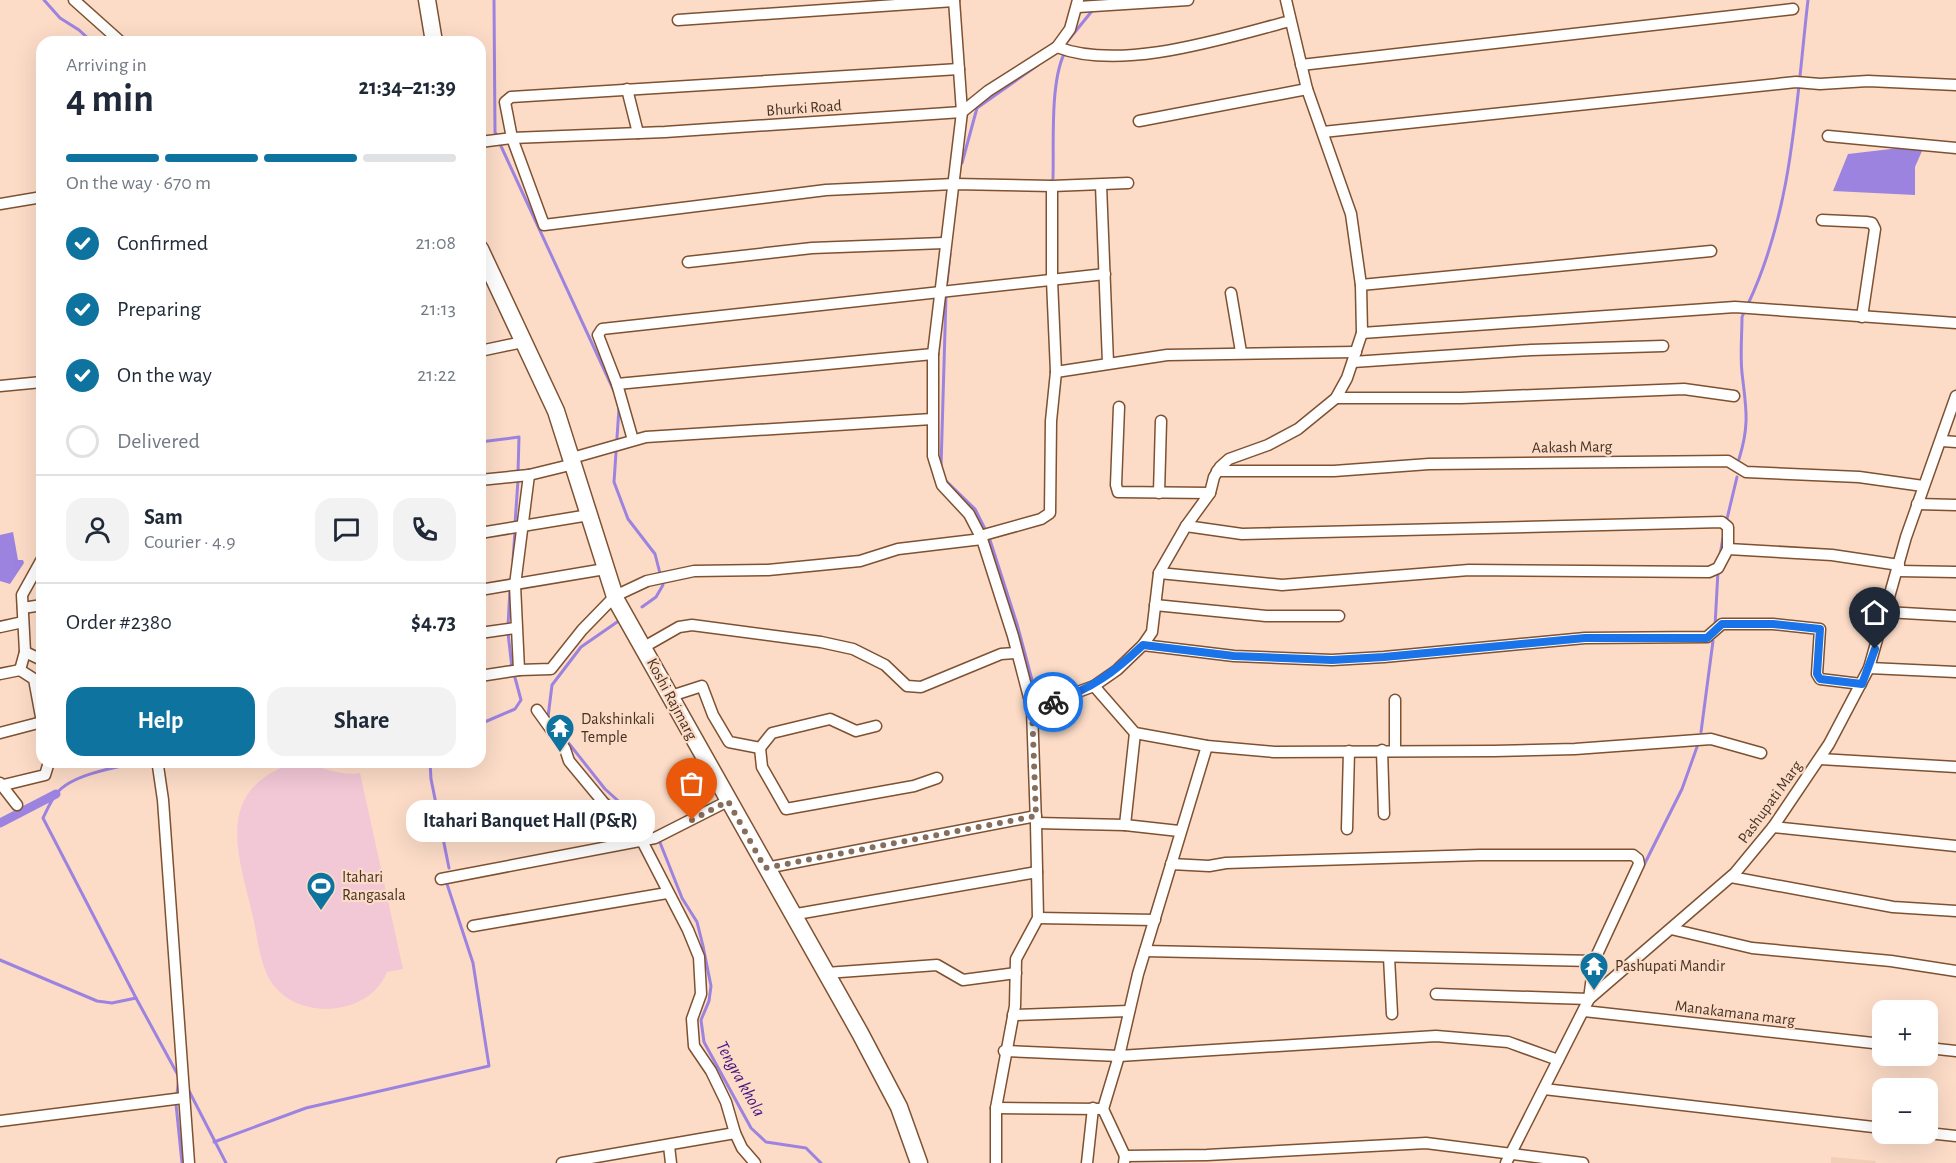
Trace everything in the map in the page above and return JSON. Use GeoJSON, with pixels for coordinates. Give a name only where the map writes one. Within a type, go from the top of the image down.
{"type":"FeatureCollection","features":[{"type":"Feature","properties":{"kind":"main road"},"geometry":{"type":"LineString","coordinates":[[427,0],[433,36]]}},
{"type":"Feature","properties":{"kind":"main road","name":"Koshi Rajmarg"},"geometry":{"type":"LineString","coordinates":[[486,262],[556,411],[616,598],[899,1107],[920,1163]]}},
{"type":"Feature","properties":{"kind":"street"},"geometry":{"type":"LineString","coordinates":[[74,0],[114,36]]}},
{"type":"Feature","properties":{"kind":"street"},"geometry":{"type":"LineString","coordinates":[[962,112],[988,91],[1057,47],[1070,29],[1078,4],[1188,0]]}},
{"type":"Feature","properties":{"kind":"street"},"geometry":{"type":"LineString","coordinates":[[1032,709],[1094,686],[1117,670],[1143,645],[1152,632],[1159,573],[1186,526],[1210,493],[1217,471],[1229,459],[1268,446],[1298,429],[1336,398],[1355,357],[1362,333],[1361,285],[1351,214],[1307,89],[1286,0]]}},
{"type":"Feature","properties":{"kind":"street"},"geometry":{"type":"LineString","coordinates":[[678,20],[954,1],[962,112],[954,184],[944,243],[933,354],[932,419],[936,472],[942,485],[969,514],[981,537],[1013,636],[1015,653],[1032,709],[1036,819],[1038,918],[1016,959],[1013,1015],[1004,1051],[996,1108],[996,1163]]}},
{"type":"Feature","properties":{"kind":"street"},"geometry":{"type":"LineString","coordinates":[[1301,65],[1793,9]]}},
{"type":"Feature","properties":{"kind":"street"},"geometry":{"type":"LineString","coordinates":[[1057,47],[1067,51],[1107,55],[1142,54],[1202,43],[1290,21]]}},
{"type":"Feature","properties":{"kind":"street"},"geometry":{"type":"LineString","coordinates":[[959,69],[506,98],[508,138],[544,225],[825,190],[954,184],[1052,186],[1128,183]]}},
{"type":"Feature","properties":{"kind":"street"},"geometry":{"type":"LineString","coordinates":[[1323,132],[1799,82],[1868,81],[1956,85]]}},
{"type":"Feature","properties":{"kind":"street"},"geometry":{"type":"LineString","coordinates":[[627,89],[638,133]]}},
{"type":"Feature","properties":{"kind":"street"},"geometry":{"type":"LineString","coordinates":[[1139,121],[1307,89]]}},
{"type":"Feature","properties":{"kind":"street","name":"Bhurki Road"},"geometry":{"type":"LineString","coordinates":[[486,141],[962,112]]}},
{"type":"Feature","properties":{"kind":"street"},"geometry":{"type":"LineString","coordinates":[[1828,136],[1956,148]]}},
{"type":"Feature","properties":{"kind":"street"},"geometry":{"type":"LineString","coordinates":[[1101,185],[1108,363]]}},
{"type":"Feature","properties":{"kind":"street"},"geometry":{"type":"LineString","coordinates":[[486,675],[517,670],[551,669],[582,630],[616,598],[647,581],[674,574],[860,561],[898,549],[981,537],[1041,519],[1050,513],[1051,421],[1056,372],[1052,280],[1052,186]]}},
{"type":"Feature","properties":{"kind":"street"},"geometry":{"type":"LineString","coordinates":[[0,204],[36,198]]}},
{"type":"Feature","properties":{"kind":"street"},"geometry":{"type":"LineString","coordinates":[[1822,220],[1866,222],[1872,224],[1875,229],[1862,317]]}},
{"type":"Feature","properties":{"kind":"street"},"geometry":{"type":"LineString","coordinates":[[688,262],[812,248],[944,243]]}},
{"type":"Feature","properties":{"kind":"street"},"geometry":{"type":"LineString","coordinates":[[1361,285],[1711,251]]}},
{"type":"Feature","properties":{"kind":"street"},"geometry":{"type":"LineString","coordinates":[[630,440],[617,384],[598,335],[602,330],[1105,274]]}},
{"type":"Feature","properties":{"kind":"street"},"geometry":{"type":"LineString","coordinates":[[1231,293],[1241,352]]}},
{"type":"Feature","properties":{"kind":"street"},"geometry":{"type":"LineString","coordinates":[[1362,333],[1746,309],[1956,323]]}},
{"type":"Feature","properties":{"kind":"street"},"geometry":{"type":"LineString","coordinates":[[486,350],[522,342]]}},
{"type":"Feature","properties":{"kind":"street"},"geometry":{"type":"LineString","coordinates":[[1056,372],[1167,355],[1241,352],[1355,357],[1663,346]]}},
{"type":"Feature","properties":{"kind":"street"},"geometry":{"type":"LineString","coordinates":[[617,384],[933,354]]}},
{"type":"Feature","properties":{"kind":"street"},"geometry":{"type":"LineString","coordinates":[[0,386],[36,383]]}},
{"type":"Feature","properties":{"kind":"street"},"geometry":{"type":"LineString","coordinates":[[1336,398],[1461,398],[1684,389],[1734,396]]}},
{"type":"Feature","properties":{"kind":"street","name":"Pashupati Marg"},"geometry":{"type":"LineString","coordinates":[[1506,1163],[1589,999],[1731,877],[1773,827],[1820,759],[1869,668],[1917,504],[1942,441],[1956,396]]}},
{"type":"Feature","properties":{"kind":"street"},"geometry":{"type":"LineString","coordinates":[[1119,407],[1117,491],[1120,493],[1210,493]]}},
{"type":"Feature","properties":{"kind":"street"},"geometry":{"type":"LineString","coordinates":[[486,479],[521,476],[573,461],[630,440],[932,419]]}},
{"type":"Feature","properties":{"kind":"street"},"geometry":{"type":"LineString","coordinates":[[1159,493],[1161,421]]}},
{"type":"Feature","properties":{"kind":"street"},"geometry":{"type":"LineString","coordinates":[[1942,441],[1956,442]]}},
{"type":"Feature","properties":{"kind":"street","name":"Aakash Marg"},"geometry":{"type":"LineString","coordinates":[[1217,471],[1334,471],[1429,464],[1728,461],[1746,472],[1859,477],[1923,486]]}},
{"type":"Feature","properties":{"kind":"street"},"geometry":{"type":"LineString","coordinates":[[517,670],[512,628],[512,585],[521,476]]}},
{"type":"Feature","properties":{"kind":"street"},"geometry":{"type":"LineString","coordinates":[[1917,504],[1956,505]]}},
{"type":"Feature","properties":{"kind":"street"},"geometry":{"type":"LineString","coordinates":[[486,531],[589,515]]}},
{"type":"Feature","properties":{"kind":"street"},"geometry":{"type":"LineString","coordinates":[[1159,573],[1281,585],[1469,570],[1708,572],[1719,566],[1728,549],[1725,525],[1242,534],[1186,526]]}},
{"type":"Feature","properties":{"kind":"street"},"geometry":{"type":"LineString","coordinates":[[1728,549],[1832,555],[1899,568],[1956,572]]}},
{"type":"Feature","properties":{"kind":"street"},"geometry":{"type":"LineString","coordinates":[[486,589],[605,569]]}},
{"type":"Feature","properties":{"kind":"street"},"geometry":{"type":"LineString","coordinates":[[20,670],[25,652],[22,595],[36,570]]}},
{"type":"Feature","properties":{"kind":"street"},"geometry":{"type":"LineString","coordinates":[[1155,605],[1266,615],[1339,616]]}},
{"type":"Feature","properties":{"kind":"street"},"geometry":{"type":"LineString","coordinates":[[23,608],[36,606]]}},
{"type":"Feature","properties":{"kind":"street"},"geometry":{"type":"LineString","coordinates":[[1886,612],[1956,616]]}},
{"type":"Feature","properties":{"kind":"street"},"geometry":{"type":"LineString","coordinates":[[0,627],[23,622]]}},
{"type":"Feature","properties":{"kind":"street"},"geometry":{"type":"LineString","coordinates":[[1143,645],[1234,656],[1332,660],[1585,638],[1707,638],[1722,624],[1773,624],[1820,629],[1817,674],[1820,679],[1862,684]]}},
{"type":"Feature","properties":{"kind":"street"},"geometry":{"type":"LineString","coordinates":[[644,647],[679,627],[692,625],[821,642],[853,649],[885,665],[907,686],[921,687],[1001,654],[1015,653]]}},
{"type":"Feature","properties":{"kind":"street"},"geometry":{"type":"LineString","coordinates":[[486,632],[512,628]]}},
{"type":"Feature","properties":{"kind":"street"},"geometry":{"type":"LineString","coordinates":[[25,652],[36,657]]}},
{"type":"Feature","properties":{"kind":"street"},"geometry":{"type":"LineString","coordinates":[[1869,668],[1956,672]]}},
{"type":"Feature","properties":{"kind":"street"},"geometry":{"type":"LineString","coordinates":[[0,674],[20,670],[33,679],[36,691]]}},
{"type":"Feature","properties":{"kind":"street"},"geometry":{"type":"LineString","coordinates":[[33,679],[36,675]]}},
{"type":"Feature","properties":{"kind":"street"},"geometry":{"type":"LineString","coordinates":[[671,696],[700,685],[729,742],[760,748]]}},
{"type":"Feature","properties":{"kind":"street"},"geometry":{"type":"LineString","coordinates":[[1094,686],[1135,734],[1207,746],[1274,752],[1575,749],[1711,739],[1761,753]]}},
{"type":"Feature","properties":{"kind":"street"},"geometry":{"type":"LineString","coordinates":[[1395,700],[1395,751]]}},
{"type":"Feature","properties":{"kind":"street"},"geometry":{"type":"LineString","coordinates":[[537,711],[565,749],[569,761],[603,802],[641,839],[688,930],[699,957],[701,994],[692,1019],[694,1046],[711,1071],[726,1102],[742,1148],[754,1163]]}},
{"type":"Feature","properties":{"kind":"street"},"geometry":{"type":"LineString","coordinates":[[876,726],[856,731],[830,719],[772,733],[760,748],[762,767],[786,809],[914,786],[937,778]]}},
{"type":"Feature","properties":{"kind":"street"},"geometry":{"type":"LineString","coordinates":[[0,733],[36,724]]}},
{"type":"Feature","properties":{"kind":"street"},"geometry":{"type":"LineString","coordinates":[[1125,825],[1135,734]]}},
{"type":"Feature","properties":{"kind":"street"},"geometry":{"type":"LineString","coordinates":[[1087,1163],[1098,1108],[1119,1056],[1145,951],[1179,831],[1207,746]]}},
{"type":"Feature","properties":{"kind":"street"},"geometry":{"type":"LineString","coordinates":[[1382,750],[1384,814]]}},
{"type":"Feature","properties":{"kind":"street"},"geometry":{"type":"LineString","coordinates":[[1347,829],[1349,752]]}},
{"type":"Feature","properties":{"kind":"street"},"geometry":{"type":"LineString","coordinates":[[1820,759],[1956,767]]}},
{"type":"Feature","properties":{"kind":"street"},"geometry":{"type":"LineString","coordinates":[[17,805],[1,785],[45,775],[47,768]]}},
{"type":"Feature","properties":{"kind":"street"},"geometry":{"type":"LineString","coordinates":[[158,768],[189,1163]]}},
{"type":"Feature","properties":{"kind":"street"},"geometry":{"type":"LineString","coordinates":[[441,879],[660,836],[728,801]]}},
{"type":"Feature","properties":{"kind":"street"},"geometry":{"type":"LineString","coordinates":[[765,868],[1036,819],[1179,831]]}},
{"type":"Feature","properties":{"kind":"street"},"geometry":{"type":"LineString","coordinates":[[1773,827],[1956,846]]}},
{"type":"Feature","properties":{"kind":"street"},"geometry":{"type":"LineString","coordinates":[[1171,864],[1209,866],[1226,863],[1480,855],[1636,856],[1639,864],[1594,961],[1589,999],[1436,994]]}},
{"type":"Feature","properties":{"kind":"street"},"geometry":{"type":"LineString","coordinates":[[791,915],[1037,872]]}},
{"type":"Feature","properties":{"kind":"street"},"geometry":{"type":"LineString","coordinates":[[1731,877],[1893,907],[1956,911]]}},
{"type":"Feature","properties":{"kind":"street"},"geometry":{"type":"LineString","coordinates":[[473,926],[668,893]]}},
{"type":"Feature","properties":{"kind":"street"},"geometry":{"type":"LineString","coordinates":[[1038,918],[1155,920]]}},
{"type":"Feature","properties":{"kind":"street"},"geometry":{"type":"LineString","coordinates":[[1671,929],[1752,948],[1891,961],[1956,970]]}},
{"type":"Feature","properties":{"kind":"street"},"geometry":{"type":"LineString","coordinates":[[1145,951],[1594,961]]}},
{"type":"Feature","properties":{"kind":"street"},"geometry":{"type":"LineString","coordinates":[[1389,957],[1392,1014]]}},
{"type":"Feature","properties":{"kind":"street"},"geometry":{"type":"LineString","coordinates":[[826,973],[937,965],[963,980],[1016,973]]}},
{"type":"Feature","properties":{"kind":"street"},"geometry":{"type":"LineString","coordinates":[[1013,1015],[1129,1011]]}},
{"type":"Feature","properties":{"kind":"street","name":"Manakamana marg"},"geometry":{"type":"LineString","coordinates":[[1584,1011],[1872,1043]]}},
{"type":"Feature","properties":{"kind":"street"},"geometry":{"type":"LineString","coordinates":[[1004,1051],[1119,1056],[1436,1036],[1508,1042],[1558,1060]]}},
{"type":"Feature","properties":{"kind":"street"},"geometry":{"type":"LineString","coordinates":[[1938,1049],[1956,1051]]}},
{"type":"Feature","properties":{"kind":"street"},"geometry":{"type":"LineString","coordinates":[[1544,1089],[1872,1127]]}},
{"type":"Feature","properties":{"kind":"street"},"geometry":{"type":"LineString","coordinates":[[0,1121],[183,1098]]}},
{"type":"Feature","properties":{"kind":"street"},"geometry":{"type":"LineString","coordinates":[[996,1108],[1098,1108]]}},
{"type":"Feature","properties":{"kind":"street"},"geometry":{"type":"LineString","coordinates":[[1098,1108],[1124,1160],[1426,1143],[1583,1163]]}},
{"type":"Feature","properties":{"kind":"street"},"geometry":{"type":"LineString","coordinates":[[562,1163],[735,1133]]}},
{"type":"Feature","properties":{"kind":"street"},"geometry":{"type":"LineString","coordinates":[[1938,1134],[1956,1136]]}},
{"type":"Feature","properties":{"kind":"street"},"geometry":{"type":"LineString","coordinates":[[669,1146],[671,1163]]}},
{"type":"Feature","properties":{"kind":"shaded area"},"geometry":{"type":"Polygon","coordinates":[[[1908,147],[1922,151],[1915,167],[1915,195],[1833,191],[1848,154],[1908,147]]]}},
{"type":"Feature","properties":{"kind":"shaded area"},"geometry":{"type":"Polygon","coordinates":[[[13,532],[18,560],[23,560],[24,563],[10,584],[0,581],[0,535],[13,532]]]}},
{"type":"Feature","properties":{"kind":"shaded area","name":"Itahari Rangasala"},"geometry":{"type":"Polygon","coordinates":[[[283,768],[321,768],[335,772],[360,773],[403,969],[387,972],[378,986],[366,997],[351,1005],[318,1009],[302,1005],[287,998],[275,987],[266,972],[242,870],[237,826],[241,807],[251,790],[268,775],[283,768]]]}},
{"type":"Feature","properties":{"kind":"shaded area"},"geometry":{"type":"Polygon","coordinates":[[[1831,1157],[1876,1161],[1875,1163],[1831,1163],[1831,1157]]]}},
{"type":"Feature","properties":{"kind":"waterway"},"geometry":{"type":"LineString","coordinates":[[44,0],[60,18],[86,36]]}},
{"type":"Feature","properties":{"kind":"waterway"},"geometry":{"type":"LineString","coordinates":[[494,0],[495,132],[498,138]]}},
{"type":"Feature","properties":{"kind":"waterway"},"geometry":{"type":"LineString","coordinates":[[1748,304],[1763,268],[1784,193],[1796,116],[1808,0]]}},
{"type":"Feature","properties":{"kind":"waterway"},"geometry":{"type":"LineString","coordinates":[[1066,43],[1092,11]]}},
{"type":"Feature","properties":{"kind":"waterway"},"geometry":{"type":"LineString","coordinates":[[1053,178],[1055,97],[1063,51]]}},
{"type":"Feature","properties":{"kind":"waterway"},"geometry":{"type":"LineString","coordinates":[[962,163],[977,108],[1038,65]]}},
{"type":"Feature","properties":{"kind":"waterway"},"geometry":{"type":"LineString","coordinates":[[500,144],[614,391]]}},
{"type":"Feature","properties":{"kind":"waterway"},"geometry":{"type":"LineString","coordinates":[[947,282],[950,254]]}},
{"type":"Feature","properties":{"kind":"waterway"},"geometry":{"type":"LineString","coordinates":[[941,467],[946,296]]}},
{"type":"Feature","properties":{"kind":"waterway"},"geometry":{"type":"LineString","coordinates":[[1739,459],[1746,426],[1741,359],[1742,317],[1745,310]]}},
{"type":"Feature","properties":{"kind":"waterway"},"geometry":{"type":"LineString","coordinates":[[619,408],[614,482],[628,519],[655,554],[663,585],[656,597],[642,607]]}},
{"type":"Feature","properties":{"kind":"waterway"},"geometry":{"type":"LineString","coordinates":[[486,441],[519,437],[518,473]]}},
{"type":"Feature","properties":{"kind":"waterway"},"geometry":{"type":"LineString","coordinates":[[1726,523],[1737,477]]}},
{"type":"Feature","properties":{"kind":"waterway"},"geometry":{"type":"LineString","coordinates":[[944,479],[975,509],[986,531]]}},
{"type":"Feature","properties":{"kind":"waterway"},"geometry":{"type":"LineString","coordinates":[[515,524],[518,480]]}},
{"type":"Feature","properties":{"kind":"waterway"},"geometry":{"type":"LineString","coordinates":[[513,560],[515,531]]}},
{"type":"Feature","properties":{"kind":"waterway"},"geometry":{"type":"LineString","coordinates":[[989,537],[1017,624],[1036,695]]}},
{"type":"Feature","properties":{"kind":"waterway"},"geometry":{"type":"LineString","coordinates":[[1720,555],[1723,538]]}},
{"type":"Feature","properties":{"kind":"waterway"},"geometry":{"type":"LineString","coordinates":[[1715,626],[1718,571]]}},
{"type":"Feature","properties":{"kind":"waterway"},"geometry":{"type":"LineString","coordinates":[[508,626],[510,588]]}},
{"type":"Feature","properties":{"kind":"waterway","name":"Tengra khola"},"geometry":{"type":"LineString","coordinates":[[620,620],[581,647],[552,685],[548,717],[605,789],[656,835]]}},
{"type":"Feature","properties":{"kind":"waterway"},"geometry":{"type":"LineString","coordinates":[[508,633],[512,668]]}},
{"type":"Feature","properties":{"kind":"waterway"},"geometry":{"type":"LineString","coordinates":[[1701,732],[1713,641]]}},
{"type":"Feature","properties":{"kind":"waterway"},"geometry":{"type":"LineString","coordinates":[[486,721],[515,709],[521,700],[514,674]]}},
{"type":"Feature","properties":{"kind":"waterway"},"geometry":{"type":"LineString","coordinates":[[1643,867],[1682,789],[1697,747]]}},
{"type":"Feature","properties":{"kind":"waterway"},"geometry":{"type":"LineString","coordinates":[[114,768],[84,776],[64,786],[51,802],[43,818],[136,998]]}},
{"type":"Feature","properties":{"kind":"waterway"},"geometry":{"type":"LineString","coordinates":[[430,768],[449,868]]}},
{"type":"Feature","properties":{"kind":"waterway"},"geometry":{"type":"LineString","coordinates":[[0,823],[56,794]]}},
{"type":"Feature","properties":{"kind":"waterway","name":"Tengra khola"},"geometry":{"type":"LineString","coordinates":[[659,840],[682,898],[697,922],[703,946],[711,986],[709,1001],[701,1020],[704,1042],[751,1128],[766,1142],[806,1148],[821,1163]]}},
{"type":"Feature","properties":{"kind":"waterway"},"geometry":{"type":"LineString","coordinates":[[214,1142],[306,1108],[489,1066],[473,963],[446,881]]}},
{"type":"Feature","properties":{"kind":"waterway"},"geometry":{"type":"LineString","coordinates":[[0,960],[97,1001],[112,1003],[136,998],[179,1077],[177,1094]]}},
{"type":"Feature","properties":{"kind":"waterway"},"geometry":{"type":"LineString","coordinates":[[187,1087],[226,1163]]}},
{"type":"Feature","properties":{"kind":"waterway"},"geometry":{"type":"LineString","coordinates":[[176,1104],[182,1163]]}},
{"type":"Feature","properties":{"kind":"way so far"},"geometry":{"type":"LineString","coordinates":[[692,820],[728,801],[765,868],[801,863],[1036,816],[1032,709],[1053,702]]}},
{"type":"Feature","properties":{"kind":"place","name":"Dakshinkali Temple"},"geometry":{"type":"Point","coordinates":[560,754]}},
{"type":"Feature","properties":{"kind":"place","name":"Itahari Banquet Hall (P&R)"},"geometry":{"type":"Point","coordinates":[692,820]}},
{"type":"Feature","properties":{"kind":"place","name":"Itahari Rangasala"},"geometry":{"type":"Point","coordinates":[321,912]}},
{"type":"Feature","properties":{"kind":"place","name":"Pashupati Mandir"},"geometry":{"type":"Point","coordinates":[1594,992]}},
{"type":"Feature","properties":{"kind":"route"},"geometry":{"type":"LineString","coordinates":[[1053,702],[1094,686],[1117,670],[1143,645],[1234,656],[1332,660],[1585,638],[1707,638],[1715,633],[1722,624],[1773,624],[1820,629],[1817,674],[1820,679],[1862,684],[1875,649]]}}]}
